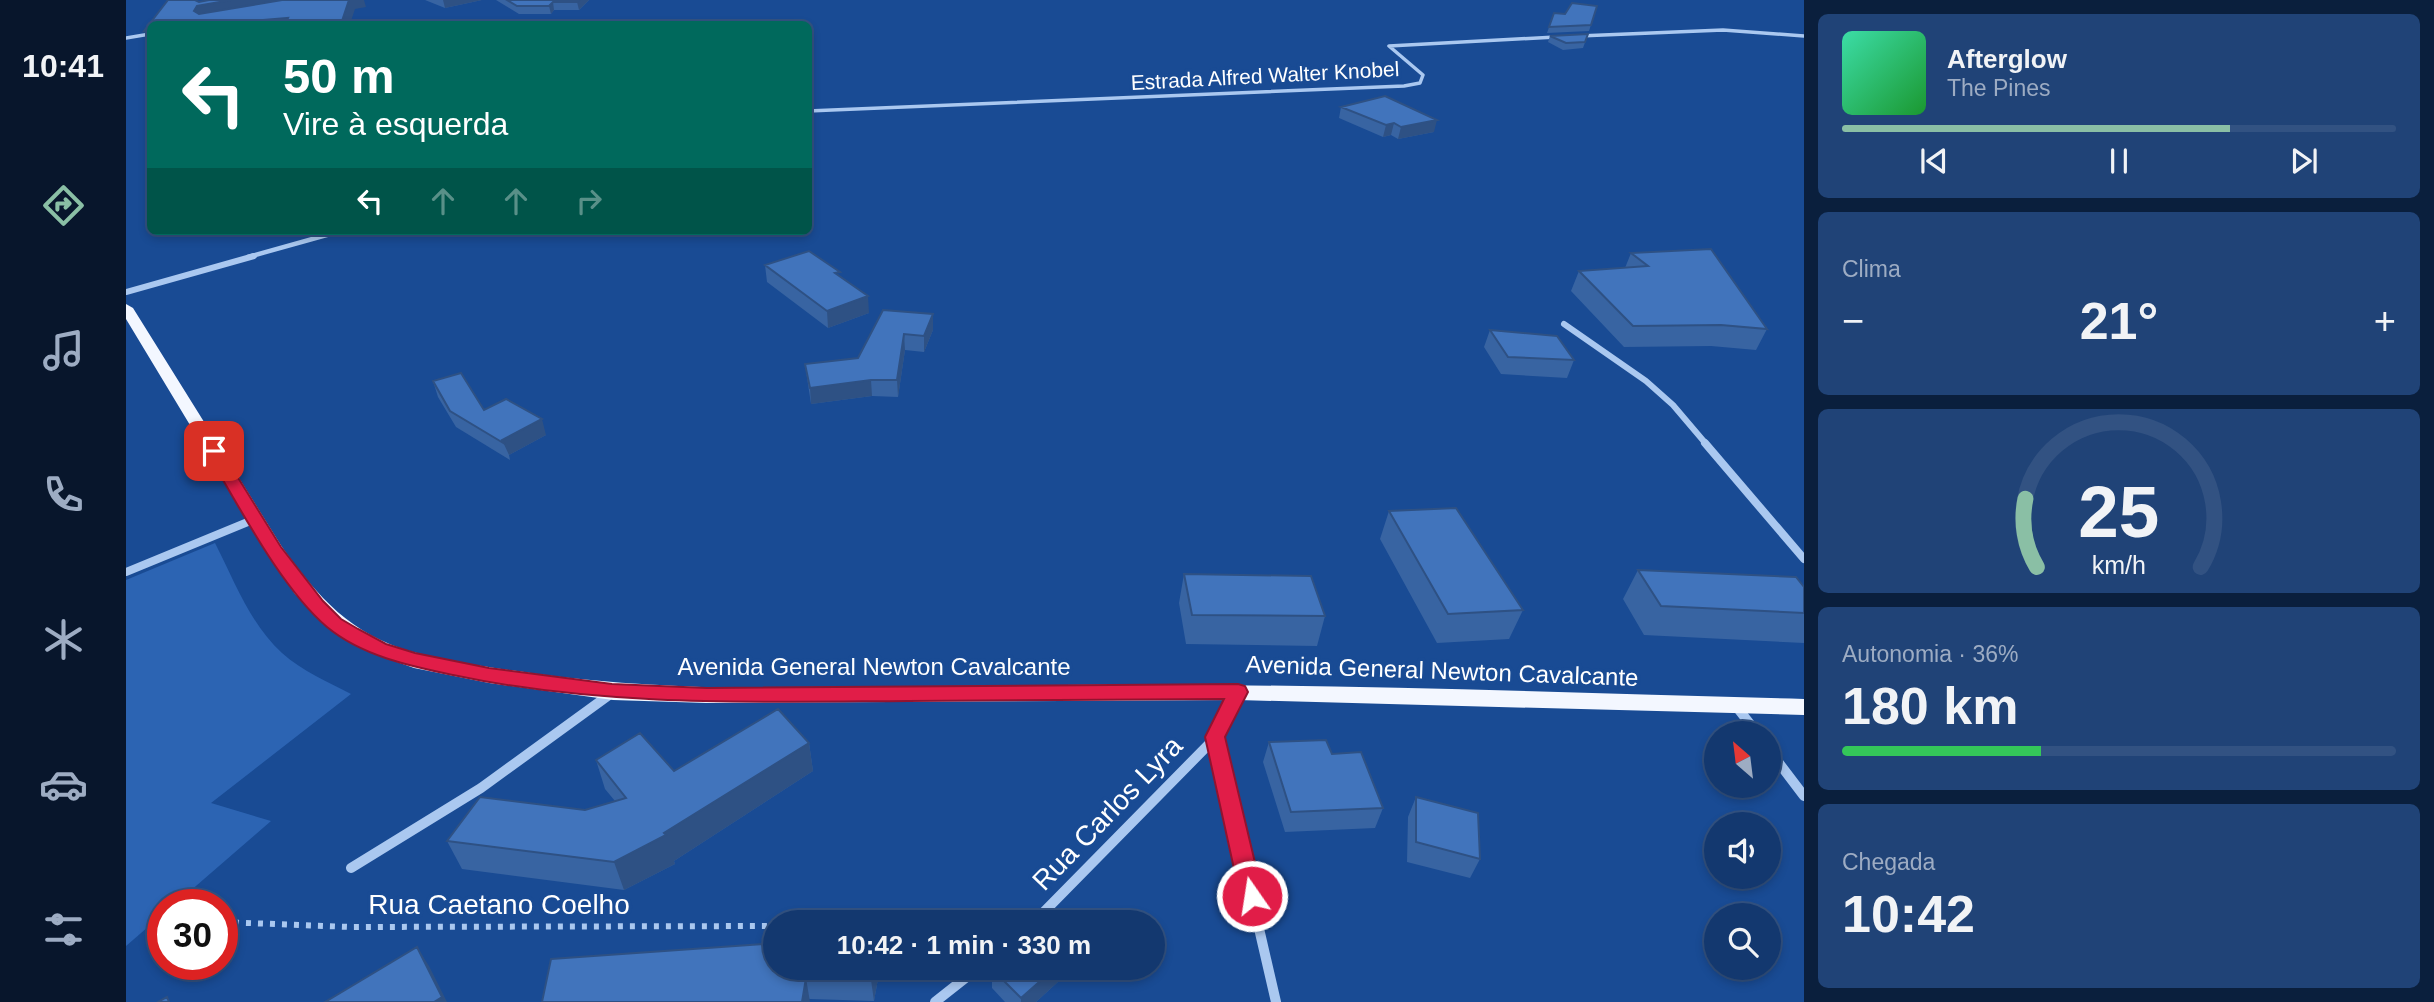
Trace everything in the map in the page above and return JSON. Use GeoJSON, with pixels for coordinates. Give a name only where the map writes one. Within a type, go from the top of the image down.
{"type":"FeatureCollection","features":[{"type":"Feature","properties":{"kind":"main road","name":"Avenida General Newton Cavalcante"},"geometry":{"type":"LineString","coordinates":[[126,308],[275,551],[317,606],[335,623],[379,648],[414,660],[489,676],[612,692],[707,695],[1238,692],[1804,707]]}},
{"type":"Feature","properties":{"kind":"street"},"geometry":{"type":"LineString","coordinates":[[1576,36],[1723,30],[1804,36]]}},
{"type":"Feature","properties":{"kind":"street"},"geometry":{"type":"LineString","coordinates":[[126,38],[147,34]]}},
{"type":"Feature","properties":{"kind":"street","name":"Estrada Alfred Walter Knobel"},"geometry":{"type":"LineString","coordinates":[[812,111],[1404,86],[1420,83],[1423,75],[1389,46],[1562,37]]}},
{"type":"Feature","properties":{"kind":"street"},"geometry":{"type":"LineString","coordinates":[[126,292],[327,235]]}},
{"type":"Feature","properties":{"kind":"street"},"geometry":{"type":"LineString","coordinates":[[1564,324],[1646,381],[1673,405],[1804,559]]}},
{"type":"Feature","properties":{"kind":"street"},"geometry":{"type":"LineString","coordinates":[[126,572],[256,519]]}},
{"type":"Feature","properties":{"kind":"street"},"geometry":{"type":"LineString","coordinates":[[351,868],[481,788],[612,692]]}},
{"type":"Feature","properties":{"kind":"street","name":"Rua Carlos Lyra"},"geometry":{"type":"LineString","coordinates":[[1046,910],[1215,737],[1238,692]]}},
{"type":"Feature","properties":{"kind":"street"},"geometry":{"type":"LineString","coordinates":[[1736,706],[1748,721]]}},
{"type":"Feature","properties":{"kind":"street"},"geometry":{"type":"LineString","coordinates":[[1215,737],[1276,1002]]}},
{"type":"Feature","properties":{"kind":"street"},"geometry":{"type":"LineString","coordinates":[[1782,767],[1804,796]]}},
{"type":"Feature","properties":{"kind":"street"},"geometry":{"type":"LineString","coordinates":[[934,1002],[962,980]]}},
{"type":"Feature","properties":{"kind":"path","name":"Rua Caetano Coelho"},"geometry":{"type":"LineString","coordinates":[[238,923],[351,927],[763,926]]}},
{"type":"Feature","properties":{"kind":"shaded area"},"geometry":{"type":"Polygon","coordinates":[[[215,543],[244,601],[271,641],[298,665],[351,694],[211,803],[271,821],[192,889],[147,889],[147,928],[126,946],[126,580],[215,543]]]}},
{"type":"Feature","properties":{"kind":"building"},"geometry":{"type":"Polygon","coordinates":[[[168,0],[231,0],[197,6],[194,11],[199,14],[282,0],[349,0],[342,21],[286,21],[288,18],[251,21],[152,21],[168,0]]]}},
{"type":"Feature","properties":{"kind":"building"},"geometry":{"type":"Polygon","coordinates":[[[507,0],[579,0],[553,2],[549,6],[517,6],[507,0]]]}},
{"type":"Feature","properties":{"kind":"building"},"geometry":{"type":"Polygon","coordinates":[[[1572,3],[1597,6],[1591,25],[1549,27],[1554,13],[1565,14],[1572,3]]]}},
{"type":"Feature","properties":{"kind":"building"},"geometry":{"type":"Polygon","coordinates":[[[1588,34],[1585,42],[1566,43],[1550,36],[1588,34]]]}},
{"type":"Feature","properties":{"kind":"building"},"geometry":{"type":"Polygon","coordinates":[[[1385,96],[1437,120],[1401,127],[1394,123],[1386,125],[1341,107],[1385,96]]]}},
{"type":"Feature","properties":{"kind":"building"},"geometry":{"type":"Polygon","coordinates":[[[1711,249],[1767,329],[1721,325],[1633,326],[1579,271],[1648,266],[1631,253],[1711,249]]]}},
{"type":"Feature","properties":{"kind":"building"},"geometry":{"type":"Polygon","coordinates":[[[809,251],[840,272],[835,273],[868,296],[827,311],[765,265],[809,251]]]}},
{"type":"Feature","properties":{"kind":"building"},"geometry":{"type":"Polygon","coordinates":[[[883,310],[933,314],[924,336],[904,334],[897,380],[871,380],[810,388],[805,364],[858,358],[883,310]]]}},
{"type":"Feature","properties":{"kind":"building"},"geometry":{"type":"Polygon","coordinates":[[[1490,330],[1557,336],[1574,360],[1508,357],[1490,330]]]}},
{"type":"Feature","properties":{"kind":"building"},"geometry":{"type":"Polygon","coordinates":[[[461,373],[484,410],[506,399],[542,419],[502,440],[505,444],[450,411],[433,381],[461,373]]]}},
{"type":"Feature","properties":{"kind":"building"},"geometry":{"type":"Polygon","coordinates":[[[1456,508],[1523,610],[1448,614],[1389,511],[1456,508]]]}},
{"type":"Feature","properties":{"kind":"building"},"geometry":{"type":"Polygon","coordinates":[[[1638,570],[1796,577],[1804,587],[1804,613],[1661,606],[1638,570]]]}},
{"type":"Feature","properties":{"kind":"building"},"geometry":{"type":"Polygon","coordinates":[[[1184,574],[1311,576],[1325,616],[1192,615],[1184,574]]]}},
{"type":"Feature","properties":{"kind":"building"},"geometry":{"type":"Polygon","coordinates":[[[778,709],[809,743],[664,833],[666,835],[614,862],[447,841],[480,797],[585,810],[626,798],[596,760],[640,733],[674,771],[778,709]]]}},
{"type":"Feature","properties":{"kind":"building"},"geometry":{"type":"Polygon","coordinates":[[[1326,740],[1332,754],[1361,752],[1383,808],[1291,812],[1269,742],[1326,740]]]}},
{"type":"Feature","properties":{"kind":"building"},"geometry":{"type":"Polygon","coordinates":[[[1416,797],[1478,813],[1480,859],[1416,842],[1416,797]]]}},
{"type":"Feature","properties":{"kind":"building"},"geometry":{"type":"Polygon","coordinates":[[[763,944],[763,980],[806,980],[802,1002],[542,1002],[551,959],[763,944]]]}},
{"type":"Feature","properties":{"kind":"building"},"geometry":{"type":"Polygon","coordinates":[[[417,947],[442,997],[434,1002],[325,1002],[417,947]]]}},
{"type":"Feature","properties":{"kind":"building"},"geometry":{"type":"Polygon","coordinates":[[[1003,980],[1041,980],[1021,998],[1003,980]]]}},
{"type":"Feature","properties":{"kind":"route"},"geometry":{"type":"LineString","coordinates":[[214,451],[275,551],[317,606],[351,634],[379,648],[414,660],[489,676],[612,692],[707,695],[1238,692],[1215,737],[1252,896]]}}]}
